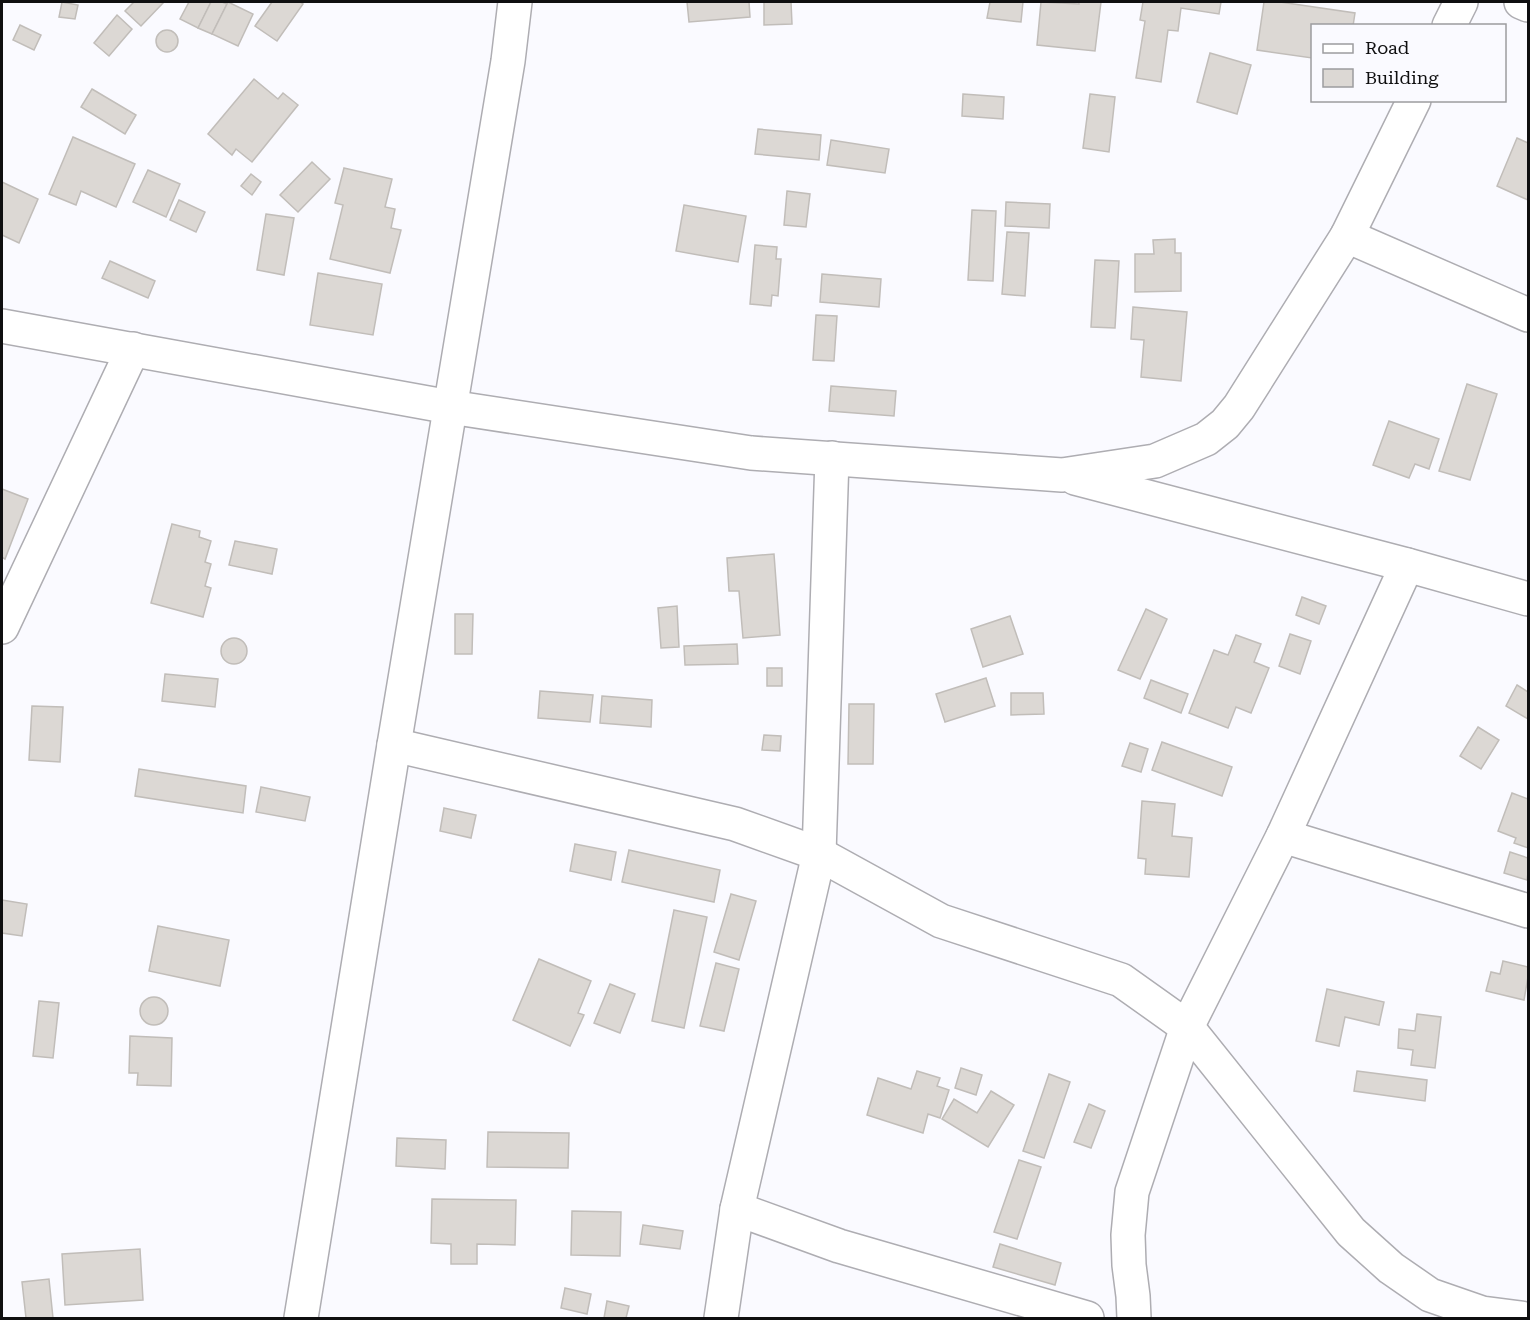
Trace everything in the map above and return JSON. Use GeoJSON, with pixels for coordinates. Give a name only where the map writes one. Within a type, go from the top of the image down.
{"type":"FeatureCollection","features":[{"type":"Feature","properties":{"kind":"street"},"geometry":{"type":"LineString","coordinates":[[301,1318],[508,62],[515,2]]}},
{"type":"Feature","properties":{"kind":"street"},"geometry":{"type":"LineString","coordinates":[[1450,24],[1461,2]]}},
{"type":"Feature","properties":{"kind":"street"},"geometry":{"type":"LineString","coordinates":[[1521,2],[1528,5]]}},
{"type":"Feature","properties":{"kind":"street"},"geometry":{"type":"LineString","coordinates":[[1062,475],[1155,461],[1206,439],[1225,424],[1239,406],[1347,236],[1413,102]]}},
{"type":"Feature","properties":{"kind":"street"},"geometry":{"type":"LineString","coordinates":[[1347,236],[1528,315]]}},
{"type":"Feature","properties":{"kind":"street"},"geometry":{"type":"LineString","coordinates":[[2,326],[450,407],[751,453],[1062,475],[1528,599]]}},
{"type":"Feature","properties":{"kind":"street"},"geometry":{"type":"LineString","coordinates":[[2,627],[134,349]]}},
{"type":"Feature","properties":{"kind":"street"},"geometry":{"type":"LineString","coordinates":[[721,1318],[737,1209],[819,854],[832,458]]}},
{"type":"Feature","properties":{"kind":"street"},"geometry":{"type":"LineString","coordinates":[[1134,1318],[1128,1235],[1132,1192],[1187,1027],[1283,836],[1407,565]]}},
{"type":"Feature","properties":{"kind":"street"},"geometry":{"type":"LineString","coordinates":[[394,746],[735,824],[819,854],[941,921],[1121,980],[1187,1027],[1351,1232],[1392,1268],[1430,1295],[1482,1313],[1521,1318]]}},
{"type":"Feature","properties":{"kind":"street"},"geometry":{"type":"LineString","coordinates":[[1283,836],[1528,911]]}},
{"type":"Feature","properties":{"kind":"street"},"geometry":{"type":"LineString","coordinates":[[737,1209],[839,1246],[1087,1318]]}},
{"type":"Feature","properties":{"kind":"building"},"geometry":{"type":"Polygon","coordinates":[[[62,2],[78,5],[75,19],[59,17],[62,2]]]}},
{"type":"Feature","properties":{"kind":"building"},"geometry":{"type":"Polygon","coordinates":[[[134,2],[164,2],[141,26],[125,11],[134,2]]]}},
{"type":"Feature","properties":{"kind":"building"},"geometry":{"type":"Polygon","coordinates":[[[189,2],[211,2],[198,28],[180,19],[189,2]]]}},
{"type":"Feature","properties":{"kind":"building"},"geometry":{"type":"Polygon","coordinates":[[[211,2],[227,4],[212,34],[198,28],[211,2]]]}},
{"type":"Feature","properties":{"kind":"building"},"geometry":{"type":"Polygon","coordinates":[[[228,2],[253,14],[238,46],[212,34],[228,2]]]}},
{"type":"Feature","properties":{"kind":"building"},"geometry":{"type":"Polygon","coordinates":[[[272,2],[300,2],[303,4],[277,41],[255,26],[272,2]]]}},
{"type":"Feature","properties":{"kind":"building"},"geometry":{"type":"Polygon","coordinates":[[[687,2],[749,2],[750,17],[689,22],[687,2]]]}},
{"type":"Feature","properties":{"kind":"building"},"geometry":{"type":"Polygon","coordinates":[[[764,2],[791,2],[792,24],[764,25],[764,2]]]}},
{"type":"Feature","properties":{"kind":"building"},"geometry":{"type":"Polygon","coordinates":[[[990,2],[1023,2],[1021,22],[987,18],[990,2]]]}},
{"type":"Feature","properties":{"kind":"building"},"geometry":{"type":"Polygon","coordinates":[[[1041,2],[1079,4],[1079,2],[1101,2],[1095,51],[1037,45],[1041,2]]]}},
{"type":"Feature","properties":{"kind":"building"},"geometry":{"type":"Polygon","coordinates":[[[1143,2],[1221,2],[1219,14],[1181,8],[1178,31],[1168,30],[1161,82],[1136,78],[1145,21],[1140,20],[1143,2]]]}},
{"type":"Feature","properties":{"kind":"building"},"geometry":{"type":"Polygon","coordinates":[[[1264,2],[1280,2],[1355,13],[1353,24],[1311,24],[1311,58],[1257,50],[1264,2]]]}},
{"type":"Feature","properties":{"kind":"building"},"geometry":{"type":"Polygon","coordinates":[[[117,15],[132,29],[109,56],[94,43],[117,15]]]}},
{"type":"Feature","properties":{"kind":"building"},"geometry":{"type":"Polygon","coordinates":[[[20,25],[41,35],[34,50],[13,40],[20,25]]]}},
{"type":"Feature","properties":{"kind":"building"},"geometry":{"type":"Polygon","coordinates":[[[167,30],[175,33],[178,41],[175,49],[167,52],[159,49],[156,41],[159,33],[167,30]]]}},
{"type":"Feature","properties":{"kind":"building"},"geometry":{"type":"Polygon","coordinates":[[[1210,53],[1251,65],[1237,114],[1197,102],[1210,53]]]}},
{"type":"Feature","properties":{"kind":"building"},"geometry":{"type":"Polygon","coordinates":[[[254,79],[278,99],[283,93],[298,105],[252,162],[236,149],[232,155],[208,134],[254,79]]]}},
{"type":"Feature","properties":{"kind":"building"},"geometry":{"type":"Polygon","coordinates":[[[92,89],[136,115],[125,134],[81,107],[92,89]]]}},
{"type":"Feature","properties":{"kind":"building"},"geometry":{"type":"Polygon","coordinates":[[[963,94],[1004,97],[1003,119],[962,116],[963,94]]]}},
{"type":"Feature","properties":{"kind":"building"},"geometry":{"type":"Polygon","coordinates":[[[1090,94],[1115,97],[1109,152],[1083,148],[1090,94]]]}},
{"type":"Feature","properties":{"kind":"building"},"geometry":{"type":"Polygon","coordinates":[[[758,129],[821,135],[819,160],[755,154],[758,129]]]}},
{"type":"Feature","properties":{"kind":"building"},"geometry":{"type":"Polygon","coordinates":[[[73,137],[135,164],[116,207],[81,191],[76,205],[49,194],[73,137]]]}},
{"type":"Feature","properties":{"kind":"building"},"geometry":{"type":"Polygon","coordinates":[[[1517,138],[1528,143],[1528,200],[1497,186],[1517,138]]]}},
{"type":"Feature","properties":{"kind":"building"},"geometry":{"type":"Polygon","coordinates":[[[831,140],[889,149],[885,173],[827,165],[831,140]]]}},
{"type":"Feature","properties":{"kind":"building"},"geometry":{"type":"Polygon","coordinates":[[[312,162],[330,179],[298,212],[280,195],[312,162]]]}},
{"type":"Feature","properties":{"kind":"building"},"geometry":{"type":"Polygon","coordinates":[[[344,168],[392,179],[385,207],[395,209],[391,228],[401,230],[390,273],[330,259],[343,205],[335,203],[344,168]]]}},
{"type":"Feature","properties":{"kind":"building"},"geometry":{"type":"Polygon","coordinates":[[[148,170],[180,184],[166,217],[133,202],[148,170]]]}},
{"type":"Feature","properties":{"kind":"building"},"geometry":{"type":"Polygon","coordinates":[[[251,174],[261,182],[252,195],[241,186],[251,174]]]}},
{"type":"Feature","properties":{"kind":"building"},"geometry":{"type":"Polygon","coordinates":[[[2,182],[38,199],[19,243],[2,235],[2,182]]]}},
{"type":"Feature","properties":{"kind":"building"},"geometry":{"type":"Polygon","coordinates":[[[787,191],[810,194],[806,227],[784,225],[787,191]]]}},
{"type":"Feature","properties":{"kind":"building"},"geometry":{"type":"Polygon","coordinates":[[[179,200],[205,212],[196,232],[170,220],[179,200]]]}},
{"type":"Feature","properties":{"kind":"building"},"geometry":{"type":"Polygon","coordinates":[[[1006,202],[1050,204],[1049,228],[1005,226],[1006,202]]]}},
{"type":"Feature","properties":{"kind":"building"},"geometry":{"type":"Polygon","coordinates":[[[684,205],[746,216],[738,262],[676,251],[684,205]]]}},
{"type":"Feature","properties":{"kind":"building"},"geometry":{"type":"Polygon","coordinates":[[[972,210],[996,211],[993,281],[968,280],[972,210]]]}},
{"type":"Feature","properties":{"kind":"building"},"geometry":{"type":"Polygon","coordinates":[[[266,214],[294,218],[284,275],[257,270],[266,214]]]}},
{"type":"Feature","properties":{"kind":"building"},"geometry":{"type":"Polygon","coordinates":[[[1007,232],[1029,233],[1025,296],[1002,294],[1007,232]]]}},
{"type":"Feature","properties":{"kind":"building"},"geometry":{"type":"Polygon","coordinates":[[[1175,239],[1175,253],[1181,253],[1181,291],[1135,292],[1135,254],[1154,254],[1153,240],[1175,239]]]}},
{"type":"Feature","properties":{"kind":"building"},"geometry":{"type":"Polygon","coordinates":[[[755,245],[777,247],[776,259],[781,259],[778,296],[772,295],[771,306],[750,304],[755,245]]]}},
{"type":"Feature","properties":{"kind":"building"},"geometry":{"type":"Polygon","coordinates":[[[1095,260],[1119,261],[1115,328],[1091,327],[1095,260]]]}},
{"type":"Feature","properties":{"kind":"building"},"geometry":{"type":"Polygon","coordinates":[[[110,261],[155,281],[148,298],[102,278],[110,261]]]}},
{"type":"Feature","properties":{"kind":"building"},"geometry":{"type":"Polygon","coordinates":[[[318,273],[382,284],[373,335],[310,325],[318,273]]]}},
{"type":"Feature","properties":{"kind":"building"},"geometry":{"type":"Polygon","coordinates":[[[822,274],[881,279],[879,307],[820,302],[822,274]]]}},
{"type":"Feature","properties":{"kind":"building"},"geometry":{"type":"Polygon","coordinates":[[[1133,307],[1187,312],[1181,381],[1141,377],[1144,340],[1131,339],[1133,307]]]}},
{"type":"Feature","properties":{"kind":"building"},"geometry":{"type":"Polygon","coordinates":[[[816,315],[837,316],[834,361],[813,360],[816,315]]]}},
{"type":"Feature","properties":{"kind":"building"},"geometry":{"type":"Polygon","coordinates":[[[1467,384],[1497,394],[1470,480],[1439,471],[1467,384]]]}},
{"type":"Feature","properties":{"kind":"building"},"geometry":{"type":"Polygon","coordinates":[[[831,386],[896,391],[894,416],[829,411],[831,386]]]}},
{"type":"Feature","properties":{"kind":"building"},"geometry":{"type":"Polygon","coordinates":[[[1389,421],[1439,439],[1429,469],[1415,464],[1409,478],[1373,465],[1389,421]]]}},
{"type":"Feature","properties":{"kind":"building"},"geometry":{"type":"Polygon","coordinates":[[[2,489],[28,499],[5,559],[2,557],[2,489]]]}},
{"type":"Feature","properties":{"kind":"building"},"geometry":{"type":"Polygon","coordinates":[[[172,524],[200,531],[199,537],[211,541],[205,562],[211,564],[205,586],[211,588],[203,617],[151,603],[172,524]]]}},
{"type":"Feature","properties":{"kind":"building"},"geometry":{"type":"Polygon","coordinates":[[[235,541],[277,549],[272,574],[229,565],[235,541]]]}},
{"type":"Feature","properties":{"kind":"building"},"geometry":{"type":"Polygon","coordinates":[[[774,554],[780,635],[743,638],[739,591],[729,591],[727,558],[774,554]]]}},
{"type":"Feature","properties":{"kind":"building"},"geometry":{"type":"Polygon","coordinates":[[[1302,597],[1326,606],[1319,624],[1296,615],[1302,597]]]}},
{"type":"Feature","properties":{"kind":"building"},"geometry":{"type":"Polygon","coordinates":[[[677,606],[679,647],[661,648],[658,608],[677,606]]]}},
{"type":"Feature","properties":{"kind":"building"},"geometry":{"type":"Polygon","coordinates":[[[1146,609],[1167,619],[1140,679],[1118,670],[1146,609]]]}},
{"type":"Feature","properties":{"kind":"building"},"geometry":{"type":"Polygon","coordinates":[[[455,614],[473,614],[472,654],[455,654],[455,614]]]}},
{"type":"Feature","properties":{"kind":"building"},"geometry":{"type":"Polygon","coordinates":[[[1010,616],[1023,654],[983,667],[971,629],[1010,616]]]}},
{"type":"Feature","properties":{"kind":"building"},"geometry":{"type":"Polygon","coordinates":[[[1290,634],[1311,641],[1300,674],[1279,666],[1290,634]]]}},
{"type":"Feature","properties":{"kind":"building"},"geometry":{"type":"Polygon","coordinates":[[[1236,635],[1261,644],[1254,662],[1269,668],[1251,713],[1236,707],[1228,728],[1189,713],[1214,650],[1228,655],[1236,635]]]}},
{"type":"Feature","properties":{"kind":"building"},"geometry":{"type":"Polygon","coordinates":[[[234,638],[243,642],[247,651],[243,660],[234,664],[225,660],[221,651],[225,642],[234,638]]]}},
{"type":"Feature","properties":{"kind":"building"},"geometry":{"type":"Polygon","coordinates":[[[737,644],[738,664],[685,665],[684,646],[737,644]]]}},
{"type":"Feature","properties":{"kind":"building"},"geometry":{"type":"Polygon","coordinates":[[[767,668],[782,668],[782,686],[767,686],[767,668]]]}},
{"type":"Feature","properties":{"kind":"building"},"geometry":{"type":"Polygon","coordinates":[[[165,674],[218,679],[215,707],[162,701],[165,674]]]}},
{"type":"Feature","properties":{"kind":"building"},"geometry":{"type":"Polygon","coordinates":[[[986,678],[995,706],[945,722],[936,694],[986,678]]]}},
{"type":"Feature","properties":{"kind":"building"},"geometry":{"type":"Polygon","coordinates":[[[1151,680],[1188,694],[1181,713],[1144,698],[1151,680]]]}},
{"type":"Feature","properties":{"kind":"building"},"geometry":{"type":"Polygon","coordinates":[[[1517,685],[1528,692],[1528,719],[1506,706],[1517,685]]]}},
{"type":"Feature","properties":{"kind":"building"},"geometry":{"type":"Polygon","coordinates":[[[540,691],[593,695],[590,722],[538,718],[540,691]]]}},
{"type":"Feature","properties":{"kind":"building"},"geometry":{"type":"Polygon","coordinates":[[[1011,693],[1043,693],[1044,714],[1011,715],[1011,693]]]}},
{"type":"Feature","properties":{"kind":"building"},"geometry":{"type":"Polygon","coordinates":[[[602,696],[652,700],[651,727],[600,723],[602,696]]]}},
{"type":"Feature","properties":{"kind":"building"},"geometry":{"type":"Polygon","coordinates":[[[849,704],[874,704],[873,764],[848,764],[849,704]]]}},
{"type":"Feature","properties":{"kind":"building"},"geometry":{"type":"Polygon","coordinates":[[[32,706],[63,707],[60,762],[29,760],[32,706]]]}},
{"type":"Feature","properties":{"kind":"building"},"geometry":{"type":"Polygon","coordinates":[[[1478,727],[1499,740],[1481,769],[1460,756],[1478,727]]]}},
{"type":"Feature","properties":{"kind":"building"},"geometry":{"type":"Polygon","coordinates":[[[764,735],[781,736],[780,751],[762,750],[764,735]]]}},
{"type":"Feature","properties":{"kind":"building"},"geometry":{"type":"Polygon","coordinates":[[[1162,742],[1232,767],[1222,796],[1152,770],[1162,742]]]}},
{"type":"Feature","properties":{"kind":"building"},"geometry":{"type":"Polygon","coordinates":[[[1130,743],[1148,749],[1141,772],[1122,766],[1130,743]]]}},
{"type":"Feature","properties":{"kind":"building"},"geometry":{"type":"Polygon","coordinates":[[[139,769],[246,786],[243,813],[135,796],[139,769]]]}},
{"type":"Feature","properties":{"kind":"building"},"geometry":{"type":"Polygon","coordinates":[[[261,787],[310,797],[305,821],[256,812],[261,787]]]}},
{"type":"Feature","properties":{"kind":"building"},"geometry":{"type":"Polygon","coordinates":[[[1512,793],[1528,799],[1528,848],[1514,843],[1516,838],[1498,831],[1512,793]]]}},
{"type":"Feature","properties":{"kind":"building"},"geometry":{"type":"Polygon","coordinates":[[[1142,801],[1175,804],[1172,836],[1192,838],[1189,877],[1145,874],[1146,859],[1138,858],[1142,801]]]}},
{"type":"Feature","properties":{"kind":"building"},"geometry":{"type":"Polygon","coordinates":[[[444,808],[476,815],[471,838],[440,831],[444,808]]]}},
{"type":"Feature","properties":{"kind":"building"},"geometry":{"type":"Polygon","coordinates":[[[575,844],[616,852],[611,880],[570,871],[575,844]]]}},
{"type":"Feature","properties":{"kind":"building"},"geometry":{"type":"Polygon","coordinates":[[[629,850],[720,870],[714,902],[622,882],[629,850]]]}},
{"type":"Feature","properties":{"kind":"building"},"geometry":{"type":"Polygon","coordinates":[[[1510,852],[1528,858],[1527,880],[1504,873],[1510,852]]]}},
{"type":"Feature","properties":{"kind":"building"},"geometry":{"type":"Polygon","coordinates":[[[731,894],[756,901],[739,960],[714,952],[731,894]]]}},
{"type":"Feature","properties":{"kind":"building"},"geometry":{"type":"Polygon","coordinates":[[[2,900],[27,904],[22,936],[2,933],[2,900]]]}},
{"type":"Feature","properties":{"kind":"building"},"geometry":{"type":"Polygon","coordinates":[[[674,910],[707,917],[684,1028],[652,1021],[674,910]]]}},
{"type":"Feature","properties":{"kind":"building"},"geometry":{"type":"Polygon","coordinates":[[[158,926],[229,940],[220,986],[149,971],[158,926]]]}},
{"type":"Feature","properties":{"kind":"building"},"geometry":{"type":"Polygon","coordinates":[[[539,959],[591,981],[578,1013],[584,1015],[570,1046],[513,1020],[539,959]]]}},
{"type":"Feature","properties":{"kind":"building"},"geometry":{"type":"Polygon","coordinates":[[[1503,961],[1528,967],[1524,1000],[1486,991],[1491,972],[1500,974],[1503,961]]]}},
{"type":"Feature","properties":{"kind":"building"},"geometry":{"type":"Polygon","coordinates":[[[716,963],[739,969],[724,1031],[700,1026],[716,963]]]}},
{"type":"Feature","properties":{"kind":"building"},"geometry":{"type":"Polygon","coordinates":[[[610,984],[635,994],[620,1033],[594,1023],[610,984]]]}},
{"type":"Feature","properties":{"kind":"building"},"geometry":{"type":"Polygon","coordinates":[[[1327,989],[1384,1002],[1379,1025],[1345,1017],[1339,1046],[1316,1041],[1327,989]]]}},
{"type":"Feature","properties":{"kind":"building"},"geometry":{"type":"Polygon","coordinates":[[[154,997],[164,1001],[168,1011],[164,1021],[154,1025],[144,1021],[140,1011],[144,1001],[154,997]]]}},
{"type":"Feature","properties":{"kind":"building"},"geometry":{"type":"Polygon","coordinates":[[[39,1001],[59,1003],[53,1058],[33,1056],[39,1001]]]}},
{"type":"Feature","properties":{"kind":"building"},"geometry":{"type":"Polygon","coordinates":[[[1417,1014],[1441,1017],[1435,1068],[1411,1065],[1413,1050],[1398,1048],[1399,1029],[1415,1031],[1417,1014]]]}},
{"type":"Feature","properties":{"kind":"building"},"geometry":{"type":"Polygon","coordinates":[[[130,1036],[172,1038],[171,1086],[137,1085],[138,1073],[129,1073],[130,1036]]]}},
{"type":"Feature","properties":{"kind":"building"},"geometry":{"type":"Polygon","coordinates":[[[961,1068],[982,1075],[976,1095],[955,1088],[961,1068]]]}},
{"type":"Feature","properties":{"kind":"building"},"geometry":{"type":"Polygon","coordinates":[[[917,1071],[940,1078],[937,1086],[949,1090],[940,1118],[928,1114],[923,1133],[867,1115],[878,1078],[911,1089],[917,1071]]]}},
{"type":"Feature","properties":{"kind":"building"},"geometry":{"type":"Polygon","coordinates":[[[1357,1071],[1427,1080],[1425,1101],[1354,1091],[1357,1071]]]}},
{"type":"Feature","properties":{"kind":"building"},"geometry":{"type":"Polygon","coordinates":[[[1049,1074],[1070,1082],[1044,1158],[1023,1151],[1049,1074]]]}},
{"type":"Feature","properties":{"kind":"building"},"geometry":{"type":"Polygon","coordinates":[[[991,1091],[1014,1105],[988,1147],[942,1119],[954,1099],[977,1113],[991,1091]]]}},
{"type":"Feature","properties":{"kind":"building"},"geometry":{"type":"Polygon","coordinates":[[[1089,1104],[1105,1111],[1091,1148],[1074,1142],[1089,1104]]]}},
{"type":"Feature","properties":{"kind":"building"},"geometry":{"type":"Polygon","coordinates":[[[488,1132],[569,1133],[568,1168],[487,1167],[488,1132]]]}},
{"type":"Feature","properties":{"kind":"building"},"geometry":{"type":"Polygon","coordinates":[[[397,1138],[446,1140],[445,1169],[396,1166],[397,1138]]]}},
{"type":"Feature","properties":{"kind":"building"},"geometry":{"type":"Polygon","coordinates":[[[1019,1160],[1041,1167],[1017,1239],[994,1232],[1019,1160]]]}},
{"type":"Feature","properties":{"kind":"building"},"geometry":{"type":"Polygon","coordinates":[[[432,1199],[516,1200],[515,1245],[477,1244],[477,1264],[451,1264],[451,1244],[431,1243],[432,1199]]]}},
{"type":"Feature","properties":{"kind":"building"},"geometry":{"type":"Polygon","coordinates":[[[572,1211],[621,1212],[620,1256],[571,1255],[572,1211]]]}},
{"type":"Feature","properties":{"kind":"building"},"geometry":{"type":"Polygon","coordinates":[[[643,1225],[683,1231],[680,1249],[640,1244],[643,1225]]]}},
{"type":"Feature","properties":{"kind":"building"},"geometry":{"type":"Polygon","coordinates":[[[1000,1244],[1061,1263],[1055,1285],[993,1267],[1000,1244]]]}},
{"type":"Feature","properties":{"kind":"building"},"geometry":{"type":"Polygon","coordinates":[[[140,1249],[143,1300],[65,1305],[62,1254],[140,1249]]]}},
{"type":"Feature","properties":{"kind":"building"},"geometry":{"type":"Polygon","coordinates":[[[49,1279],[53,1318],[26,1318],[22,1282],[49,1279]]]}},
{"type":"Feature","properties":{"kind":"building"},"geometry":{"type":"Polygon","coordinates":[[[565,1288],[591,1294],[587,1314],[561,1308],[565,1288]]]}},
{"type":"Feature","properties":{"kind":"building"},"geometry":{"type":"Polygon","coordinates":[[[607,1301],[629,1306],[626,1318],[604,1318],[607,1301]]]}}]}
